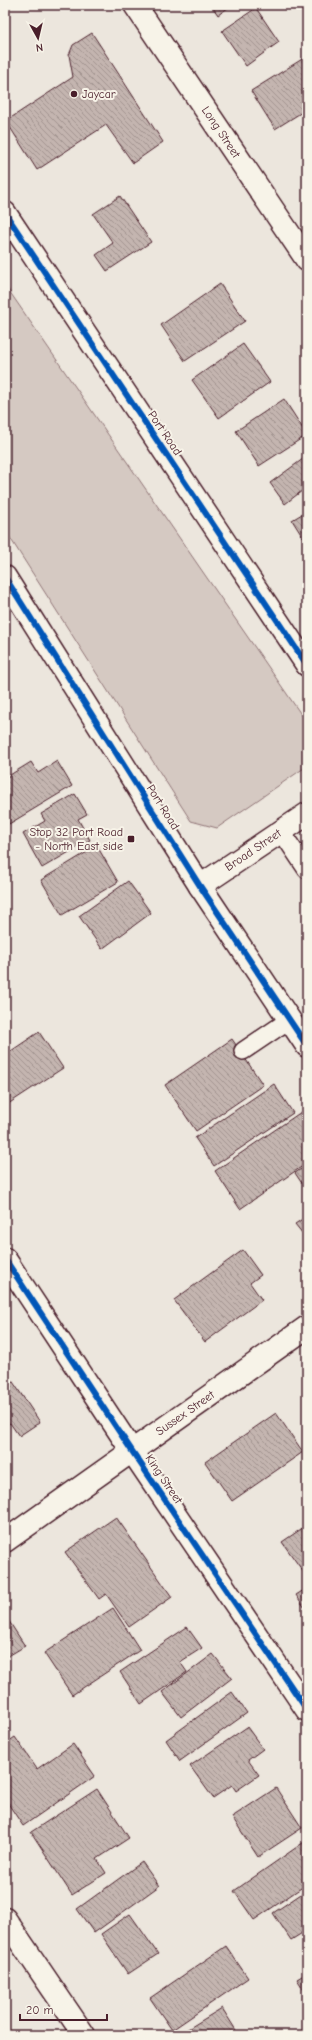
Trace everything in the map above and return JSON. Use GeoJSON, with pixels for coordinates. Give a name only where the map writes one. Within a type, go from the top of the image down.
{"type":"FeatureCollection","features":[{"type":"Feature","properties":{"kind":"main road","name":"Long Street"},"geometry":{"type":"LineString","coordinates":[[135,5],[307,260]]}},
{"type":"Feature","properties":{"kind":"main road","name":"Port Road"},"geometry":{"type":"LineString","coordinates":[[5,213],[307,665]]}},
{"type":"Feature","properties":{"kind":"main road","name":"Port Road"},"geometry":{"type":"LineString","coordinates":[[5,577],[200,886],[307,1046]]}},
{"type":"Feature","properties":{"kind":"main road","name":"Broad Street"},"geometry":{"type":"LineString","coordinates":[[200,886],[307,814]]}},
{"type":"Feature","properties":{"kind":"main road","name":"King Street"},"geometry":{"type":"LineString","coordinates":[[5,1259],[132,1451],[307,1710]]}},
{"type":"Feature","properties":{"kind":"main road","name":"Sussex Street"},"geometry":{"type":"LineString","coordinates":[[5,1541],[307,1327]]}},
{"type":"Feature","properties":{"kind":"main road"},"geometry":{"type":"LineString","coordinates":[[5,1919],[84,2035]]}},
{"type":"Feature","properties":{"kind":"lane"},"geometry":{"type":"LineString","coordinates":[[281,831],[307,870]]}},
{"type":"Feature","properties":{"kind":"lane"},"geometry":{"type":"LineString","coordinates":[[243,1051],[289,1020]]}},
{"type":"Feature","properties":{"kind":"shaded area"},"geometry":{"type":"Polygon","coordinates":[[[5,285],[307,723],[307,766],[217,828],[191,821],[5,530],[5,285]]]}},
{"type":"Feature","properties":{"kind":"building"},"geometry":{"type":"Polygon","coordinates":[[[211,5],[232,5],[218,15],[211,5]]]}},
{"type":"Feature","properties":{"kind":"building"},"geometry":{"type":"Polygon","coordinates":[[[256,8],[279,42],[246,66],[222,31],[256,8]]]}},
{"type":"Feature","properties":{"kind":"building"},"geometry":{"type":"Polygon","coordinates":[[[92,33],[163,142],[133,163],[106,125],[37,170],[6,121],[73,77],[69,55],[73,45],[92,33]]]}},
{"type":"Feature","properties":{"kind":"building"},"geometry":{"type":"Polygon","coordinates":[[[307,56],[307,109],[275,129],[251,91],[307,56]]]}},
{"type":"Feature","properties":{"kind":"building"},"geometry":{"type":"Polygon","coordinates":[[[120,196],[151,242],[107,271],[96,255],[113,243],[93,214],[120,196]]]}},
{"type":"Feature","properties":{"kind":"building"},"geometry":{"type":"Polygon","coordinates":[[[220,284],[245,321],[185,361],[161,325],[220,284]]]}},
{"type":"Feature","properties":{"kind":"building"},"geometry":{"type":"Polygon","coordinates":[[[243,344],[270,382],[219,418],[192,380],[243,344]]]}},
{"type":"Feature","properties":{"kind":"building"},"geometry":{"type":"Polygon","coordinates":[[[284,399],[307,435],[259,466],[236,431],[284,399]]]}},
{"type":"Feature","properties":{"kind":"building"},"geometry":{"type":"Polygon","coordinates":[[[307,456],[307,487],[285,504],[270,483],[307,456]]]}},
{"type":"Feature","properties":{"kind":"building"},"geometry":{"type":"Polygon","coordinates":[[[307,511],[307,544],[292,520],[307,511]]]}},
{"type":"Feature","properties":{"kind":"building"},"geometry":{"type":"Polygon","coordinates":[[[57,761],[72,786],[9,824],[5,816],[5,778],[31,762],[38,773],[57,761]]]}},
{"type":"Feature","properties":{"kind":"building"},"geometry":{"type":"Polygon","coordinates":[[[75,794],[87,814],[78,819],[90,840],[42,868],[23,834],[45,821],[41,814],[75,794]]]}},
{"type":"Feature","properties":{"kind":"building"},"geometry":{"type":"Polygon","coordinates":[[[97,846],[118,882],[62,915],[41,880],[97,846]]]}},
{"type":"Feature","properties":{"kind":"building"},"geometry":{"type":"Polygon","coordinates":[[[128,881],[151,913],[102,949],[79,916],[128,881]]]}},
{"type":"Feature","properties":{"kind":"building"},"geometry":{"type":"Polygon","coordinates":[[[39,1032],[63,1068],[5,1106],[5,1055],[39,1032]]]}},
{"type":"Feature","properties":{"kind":"building"},"geometry":{"type":"Polygon","coordinates":[[[232,1039],[263,1085],[196,1131],[165,1085],[232,1039]]]}},
{"type":"Feature","properties":{"kind":"building"},"geometry":{"type":"Polygon","coordinates":[[[274,1084],[293,1113],[214,1166],[195,1138],[274,1084]]]}},
{"type":"Feature","properties":{"kind":"building"},"geometry":{"type":"Polygon","coordinates":[[[301,1112],[307,1121],[307,1163],[240,1209],[215,1171],[301,1112]]]}},
{"type":"Feature","properties":{"kind":"building"},"geometry":{"type":"Polygon","coordinates":[[[307,1165],[307,1191],[295,1173],[307,1165]]]}},
{"type":"Feature","properties":{"kind":"building"},"geometry":{"type":"Polygon","coordinates":[[[307,1216],[307,1239],[295,1224],[307,1216]]]}},
{"type":"Feature","properties":{"kind":"building"},"geometry":{"type":"Polygon","coordinates":[[[243,1250],[261,1275],[250,1283],[262,1300],[205,1342],[174,1300],[243,1250]]]}},
{"type":"Feature","properties":{"kind":"building"},"geometry":{"type":"Polygon","coordinates":[[[7,1373],[40,1422],[19,1436],[10,1423],[5,1426],[5,1374],[7,1373]]]}},
{"type":"Feature","properties":{"kind":"building"},"geometry":{"type":"Polygon","coordinates":[[[276,1413],[303,1452],[232,1501],[205,1462],[276,1413]]]}},
{"type":"Feature","properties":{"kind":"building"},"geometry":{"type":"Polygon","coordinates":[[[116,1517],[172,1597],[129,1627],[106,1594],[99,1599],[65,1552],[116,1517]]]}},
{"type":"Feature","properties":{"kind":"building"},"geometry":{"type":"Polygon","coordinates":[[[307,1525],[307,1577],[282,1542],[307,1525]]]}},
{"type":"Feature","properties":{"kind":"building"},"geometry":{"type":"Polygon","coordinates":[[[307,1588],[307,1611],[296,1595],[307,1588]]]}},
{"type":"Feature","properties":{"kind":"building"},"geometry":{"type":"Polygon","coordinates":[[[113,1608],[140,1650],[72,1695],[44,1653],[113,1608]]]}},
{"type":"Feature","properties":{"kind":"building"},"geometry":{"type":"Polygon","coordinates":[[[5,1615],[25,1646],[5,1658],[5,1615]]]}},
{"type":"Feature","properties":{"kind":"building"},"geometry":{"type":"Polygon","coordinates":[[[187,1627],[202,1648],[180,1662],[187,1672],[141,1704],[120,1672],[187,1627]]]}},
{"type":"Feature","properties":{"kind":"building"},"geometry":{"type":"Polygon","coordinates":[[[213,1654],[232,1678],[181,1717],[162,1692],[213,1654]]]}},
{"type":"Feature","properties":{"kind":"building"},"geometry":{"type":"Polygon","coordinates":[[[232,1692],[247,1713],[180,1761],[166,1740],[232,1692]]]}},
{"type":"Feature","properties":{"kind":"building"},"geometry":{"type":"Polygon","coordinates":[[[247,1727],[263,1749],[248,1760],[259,1775],[236,1791],[232,1785],[213,1798],[190,1766],[247,1727]]]}},
{"type":"Feature","properties":{"kind":"building"},"geometry":{"type":"Polygon","coordinates":[[[15,1737],[37,1769],[73,1744],[95,1776],[23,1826],[5,1799],[5,1744],[15,1737]]]}},
{"type":"Feature","properties":{"kind":"building"},"geometry":{"type":"Polygon","coordinates":[[[276,1788],[302,1828],[258,1857],[232,1817],[276,1788]]]}},
{"type":"Feature","properties":{"kind":"building"},"geometry":{"type":"Polygon","coordinates":[[[97,1789],[129,1838],[97,1859],[106,1873],[72,1895],[31,1832],[97,1789]]]}},
{"type":"Feature","properties":{"kind":"building"},"geometry":{"type":"Polygon","coordinates":[[[307,1840],[307,1884],[254,1920],[234,1891],[307,1840]]]}},
{"type":"Feature","properties":{"kind":"building"},"geometry":{"type":"Polygon","coordinates":[[[142,1862],[159,1886],[94,1933],[77,1909],[142,1862]]]}},
{"type":"Feature","properties":{"kind":"building"},"geometry":{"type":"Polygon","coordinates":[[[307,1890],[307,1930],[291,1940],[273,1913],[307,1890]]]}},
{"type":"Feature","properties":{"kind":"building"},"geometry":{"type":"Polygon","coordinates":[[[130,1914],[158,1954],[128,1974],[101,1934],[130,1914]]]}},
{"type":"Feature","properties":{"kind":"building"},"geometry":{"type":"Polygon","coordinates":[[[226,1946],[248,1978],[172,2030],[150,1998],[226,1946]]]}},
{"type":"Feature","properties":{"kind":"building"},"geometry":{"type":"Polygon","coordinates":[[[307,1973],[307,1995],[297,1979],[307,1973]]]}},
{"type":"Feature","properties":{"kind":"building"},"geometry":{"type":"Polygon","coordinates":[[[222,2008],[239,2035],[178,2035],[222,2008]]]}},
{"type":"Feature","properties":{"kind":"cycle path"},"geometry":{"type":"LineString","coordinates":[[5,213],[307,665]]}},
{"type":"Feature","properties":{"kind":"cycle path"},"geometry":{"type":"LineString","coordinates":[[5,577],[200,886],[307,1046]]}},
{"type":"Feature","properties":{"kind":"cycle path"},"geometry":{"type":"LineString","coordinates":[[5,1259],[132,1451],[307,1710]]}},
{"type":"Feature","properties":{"kind":"place","name":"Jaycar"},"geometry":{"type":"Point","coordinates":[74,94]}},
{"type":"Feature","properties":{"kind":"place","name":"Stop 32 Port Road - North East side"},"geometry":{"type":"Point","coordinates":[131,839]}}]}
